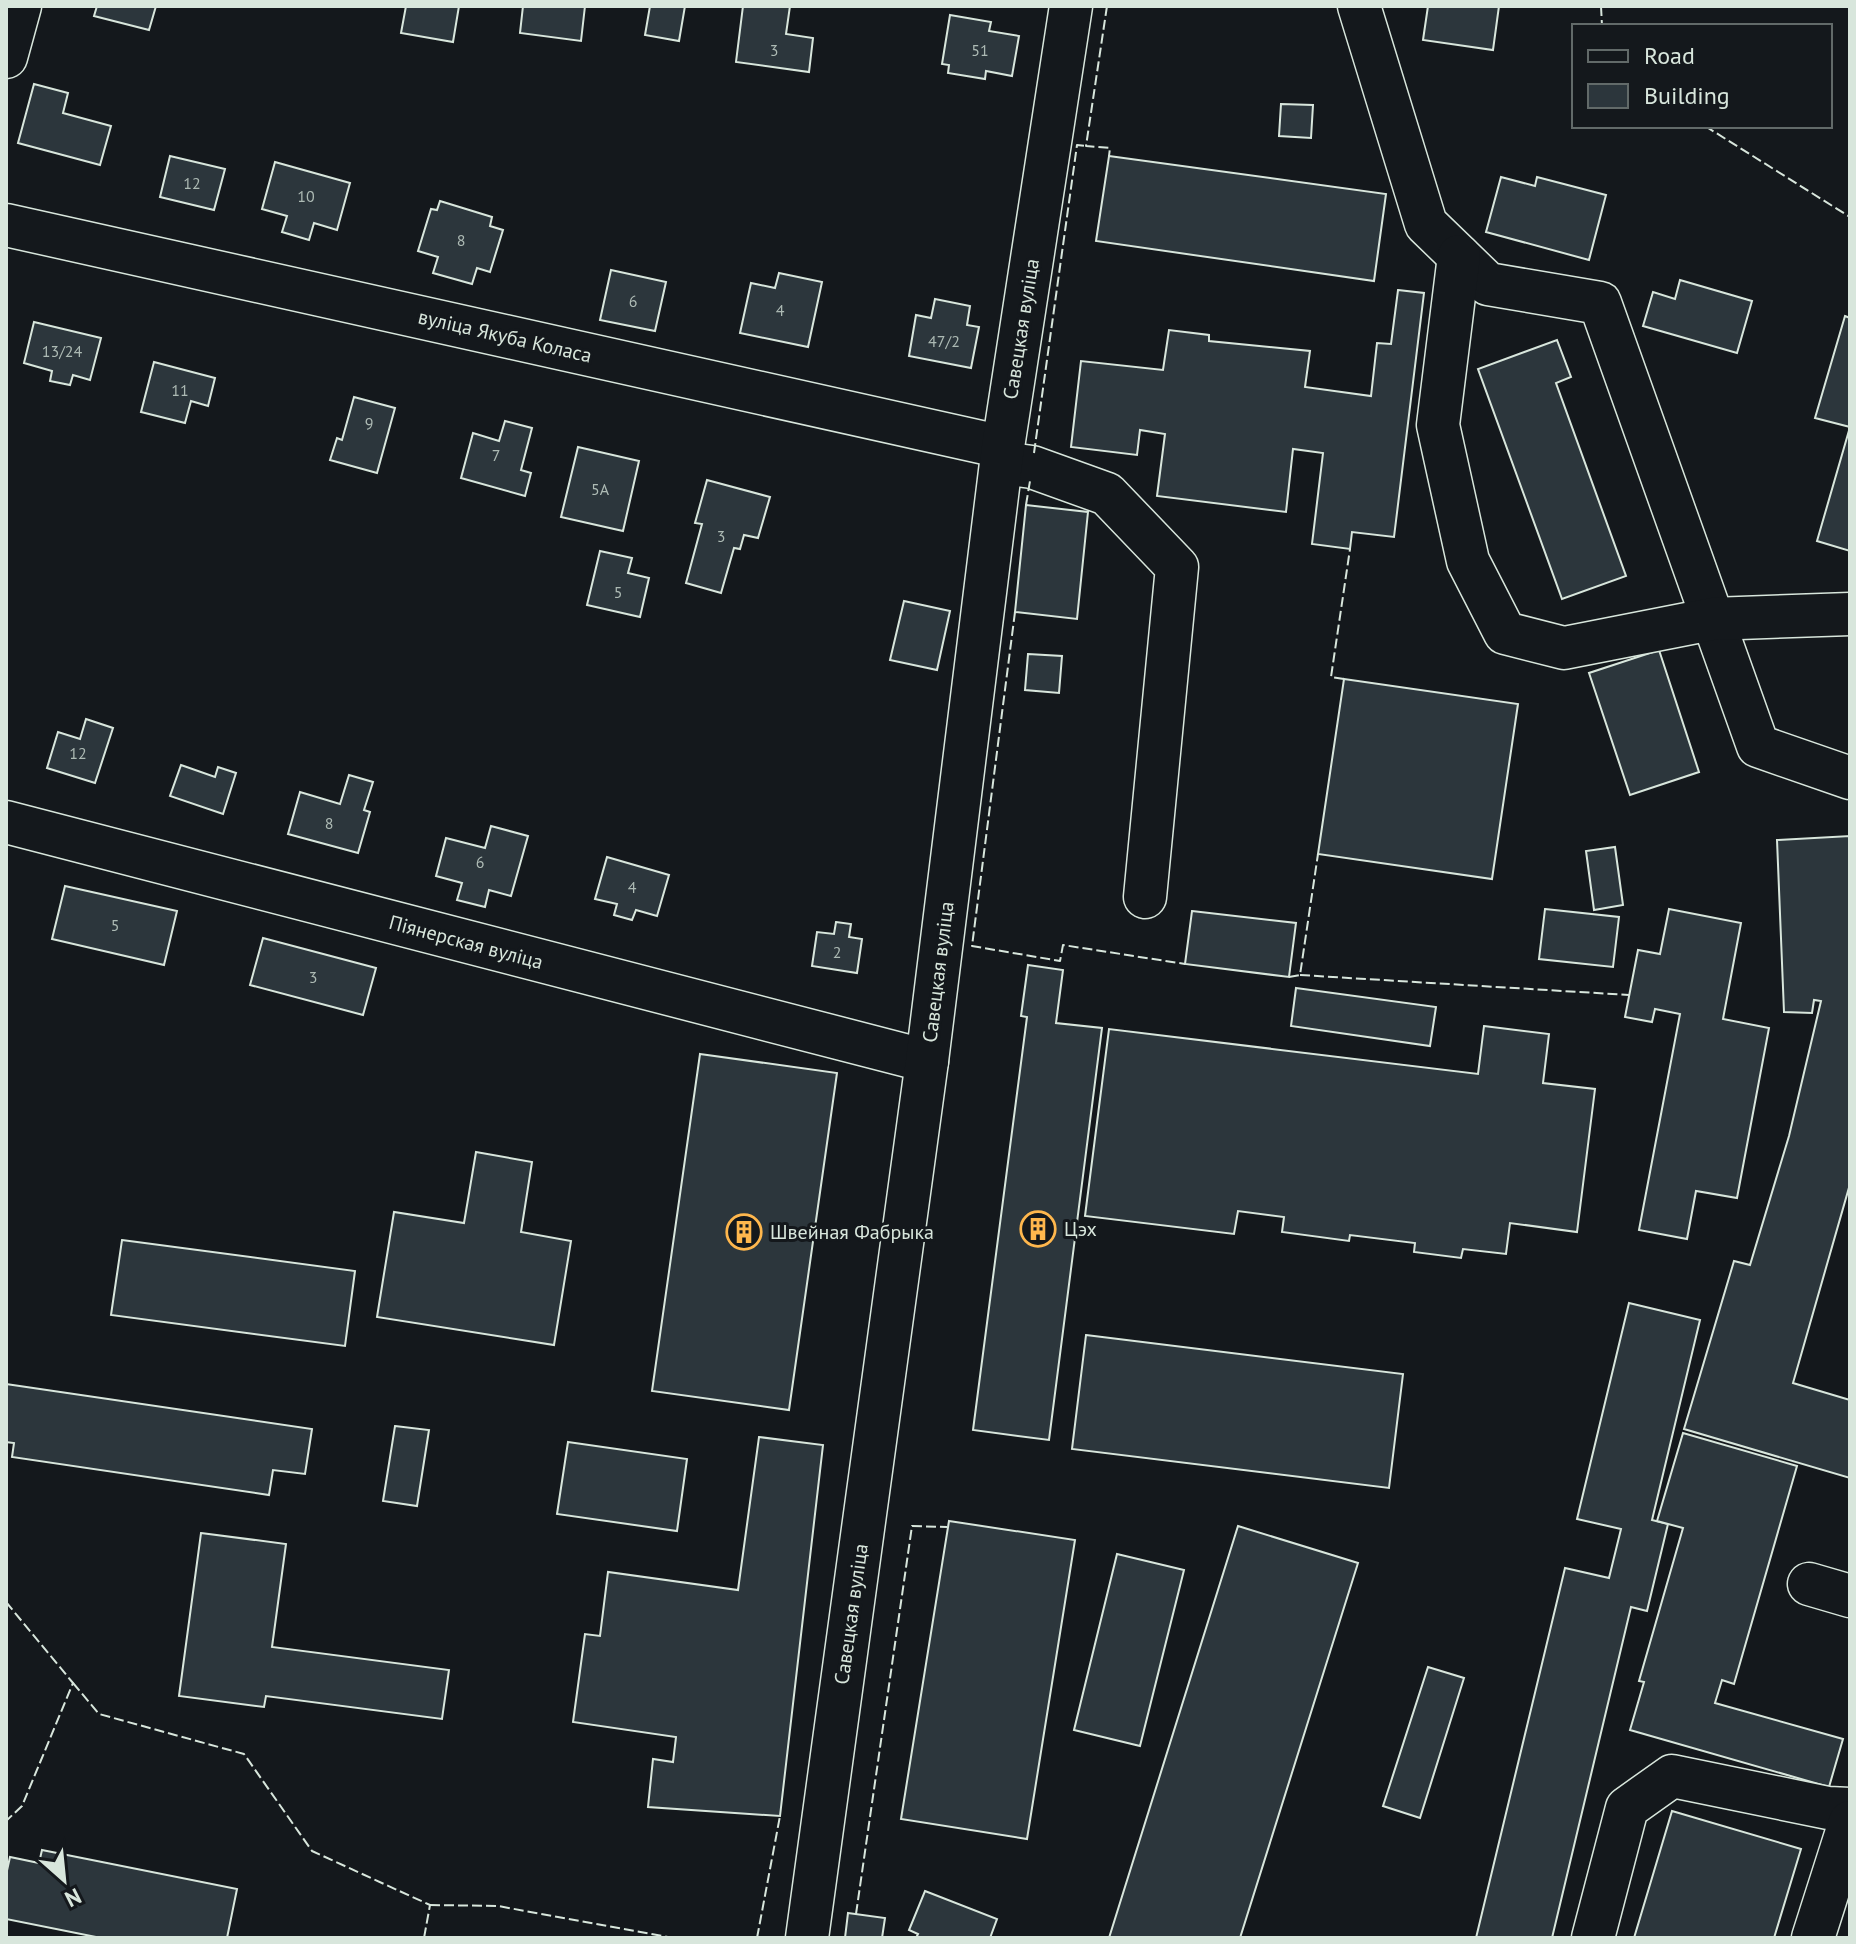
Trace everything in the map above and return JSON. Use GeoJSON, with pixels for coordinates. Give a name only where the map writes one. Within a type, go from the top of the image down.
{"type":"FeatureCollection","features":[{"type":"Feature","properties":{"kind":"street"},"geometry":{"type":"LineString","coordinates":[[6,57],[20,6]]}},
{"type":"Feature","properties":{"kind":"street","name":"Савецкая вуліца"},"geometry":{"type":"LineString","coordinates":[[807,1938],[927,1061],[1002,455],[1070,6]]}},
{"type":"Feature","properties":{"kind":"street"},"geometry":{"type":"LineString","coordinates":[[1359,6],[1426,224],[1488,284],[1600,303],[1758,746],[1850,778]]}},
{"type":"Feature","properties":{"kind":"street","name":"вуліца Якуба Коласа"},"geometry":{"type":"LineString","coordinates":[[6,225],[1002,455],[1107,494],[1177,567],[1145,897]]}},
{"type":"Feature","properties":{"kind":"street"},"geometry":{"type":"LineString","coordinates":[[1459,256],[1438,425],[1468,561],[1505,633],[1564,648],[1712,619],[1850,614]]}},
{"type":"Feature","properties":{"kind":"street","name":"Піянерская вуліца"},"geometry":{"type":"LineString","coordinates":[[6,822],[927,1061]]}},
{"type":"Feature","properties":{"kind":"street"},"geometry":{"type":"LineString","coordinates":[[1809,1584],[1850,1596]]}},
{"type":"Feature","properties":{"kind":"street"},"geometry":{"type":"LineString","coordinates":[[1593,1938],[1627,1808],[1672,1776],[1828,1808],[1850,1809]]}},
{"type":"Feature","properties":{"kind":"street"},"geometry":{"type":"LineString","coordinates":[[1813,1938],[1850,1822]]}},
{"type":"Feature","properties":{"kind":"building"},"geometry":{"type":"Polygon","coordinates":[[[97,6],[156,6],[149,30],[94,16],[97,6]]]}},
{"type":"Feature","properties":{"kind":"building"},"geometry":{"type":"Polygon","coordinates":[[[406,6],[459,6],[453,42],[401,33],[406,6]]]}},
{"type":"Feature","properties":{"kind":"building"},"geometry":{"type":"Polygon","coordinates":[[[523,6],[585,6],[581,41],[520,33],[523,6]]]}},
{"type":"Feature","properties":{"kind":"building"},"geometry":{"type":"Polygon","coordinates":[[[650,6],[685,6],[679,41],[645,35],[650,6]]]}},
{"type":"Feature","properties":{"kind":"building"},"geometry":{"type":"Polygon","coordinates":[[[743,6],[790,6],[786,34],[813,38],[809,72],[736,62],[743,6]]]}},
{"type":"Feature","properties":{"kind":"building"},"geometry":{"type":"Polygon","coordinates":[[[1428,6],[1499,6],[1493,50],[1423,40],[1428,6]]]}},
{"type":"Feature","properties":{"kind":"building"},"geometry":{"type":"Polygon","coordinates":[[[950,15],[991,22],[989,31],[1019,36],[1012,76],[986,71],[985,79],[948,73],[949,65],[942,64],[950,15]]]}},
{"type":"Feature","properties":{"kind":"building"},"geometry":{"type":"Polygon","coordinates":[[[34,84],[68,93],[63,113],[111,126],[100,165],[18,143],[34,84]]]}},
{"type":"Feature","properties":{"kind":"building"},"geometry":{"type":"Polygon","coordinates":[[[1281,104],[1313,105],[1311,138],[1279,136],[1281,104]]]}},
{"type":"Feature","properties":{"kind":"building"},"geometry":{"type":"Polygon","coordinates":[[[170,156],[225,169],[214,210],[160,197],[170,156]]]}},
{"type":"Feature","properties":{"kind":"building"},"geometry":{"type":"Polygon","coordinates":[[[1109,156],[1386,194],[1374,281],[1096,241],[1109,156]]]}},
{"type":"Feature","properties":{"kind":"building"},"geometry":{"type":"Polygon","coordinates":[[[275,162],[350,183],[337,230],[314,223],[309,240],[282,232],[287,216],[262,209],[275,162]]]}},
{"type":"Feature","properties":{"kind":"building"},"geometry":{"type":"Polygon","coordinates":[[[1501,177],[1535,186],[1537,177],[1606,195],[1589,260],[1486,232],[1501,177]]]}},
{"type":"Feature","properties":{"kind":"building"},"geometry":{"type":"Polygon","coordinates":[[[440,201],[492,217],[490,226],[503,230],[490,272],[477,268],[472,284],[433,273],[438,257],[418,251],[431,209],[437,210],[440,201]]]}},
{"type":"Feature","properties":{"kind":"building"},"geometry":{"type":"Polygon","coordinates":[[[611,270],[666,282],[655,331],[600,320],[611,270]]]}},
{"type":"Feature","properties":{"kind":"building"},"geometry":{"type":"Polygon","coordinates":[[[779,273],[822,282],[808,347],[740,333],[751,283],[775,288],[779,273]]]}},
{"type":"Feature","properties":{"kind":"building"},"geometry":{"type":"Polygon","coordinates":[[[1680,280],[1752,301],[1737,353],[1643,326],[1653,292],[1675,299],[1680,280]]]}},
{"type":"Feature","properties":{"kind":"building"},"geometry":{"type":"Polygon","coordinates":[[[1398,290],[1424,293],[1394,537],[1352,532],[1350,549],[1312,544],[1323,453],[1293,449],[1286,512],[1157,496],[1165,434],[1140,430],[1137,455],[1071,447],[1081,361],[1163,370],[1169,330],[1209,335],[1209,341],[1310,351],[1305,387],[1371,396],[1377,343],[1391,344],[1398,290]]]}},
{"type":"Feature","properties":{"kind":"building"},"geometry":{"type":"Polygon","coordinates":[[[935,299],[970,306],[967,325],[979,327],[971,368],[909,356],[916,315],[931,318],[935,299]]]}},
{"type":"Feature","properties":{"kind":"building"},"geometry":{"type":"Polygon","coordinates":[[[1845,316],[1850,318],[1850,427],[1815,418],[1845,316]]]}},
{"type":"Feature","properties":{"kind":"building"},"geometry":{"type":"Polygon","coordinates":[[[34,322],[101,338],[90,380],[73,375],[70,385],[50,381],[52,371],[24,363],[34,322]]]}},
{"type":"Feature","properties":{"kind":"building"},"geometry":{"type":"Polygon","coordinates":[[[1557,340],[1571,377],[1556,383],[1626,576],[1562,599],[1478,369],[1557,340]]]}},
{"type":"Feature","properties":{"kind":"building"},"geometry":{"type":"Polygon","coordinates":[[[154,362],[215,378],[208,406],[191,401],[185,423],[141,412],[154,362]]]}},
{"type":"Feature","properties":{"kind":"building"},"geometry":{"type":"Polygon","coordinates":[[[354,397],[395,408],[377,473],[330,460],[337,438],[342,440],[354,397]]]}},
{"type":"Feature","properties":{"kind":"building"},"geometry":{"type":"Polygon","coordinates":[[[505,421],[532,428],[521,470],[531,473],[525,496],[461,478],[473,433],[499,441],[505,421]]]}},
{"type":"Feature","properties":{"kind":"building"},"geometry":{"type":"Polygon","coordinates":[[[1850,427],[1850,551],[1817,541],[1850,427]]]}},
{"type":"Feature","properties":{"kind":"building"},"geometry":{"type":"Polygon","coordinates":[[[578,447],[639,461],[623,531],[561,517],[578,447]]]}},
{"type":"Feature","properties":{"kind":"building"},"geometry":{"type":"Polygon","coordinates":[[[707,480],[770,497],[758,538],[744,535],[740,549],[734,548],[721,593],[686,583],[702,524],[695,523],[707,480]]]}},
{"type":"Feature","properties":{"kind":"building"},"geometry":{"type":"Polygon","coordinates":[[[1026,505],[1088,512],[1077,619],[1015,612],[1026,505]]]}},
{"type":"Feature","properties":{"kind":"building"},"geometry":{"type":"Polygon","coordinates":[[[600,551],[632,558],[628,573],[649,578],[640,617],[587,605],[600,551]]]}},
{"type":"Feature","properties":{"kind":"building"},"geometry":{"type":"Polygon","coordinates":[[[904,601],[950,611],[937,670],[890,660],[904,601]]]}},
{"type":"Feature","properties":{"kind":"building"},"geometry":{"type":"Polygon","coordinates":[[[1659,650],[1699,772],[1630,795],[1589,673],[1659,650]]]}},
{"type":"Feature","properties":{"kind":"building"},"geometry":{"type":"Polygon","coordinates":[[[1028,654],[1062,656],[1059,693],[1025,690],[1028,654]]]}},
{"type":"Feature","properties":{"kind":"building"},"geometry":{"type":"Polygon","coordinates":[[[1344,679],[1518,704],[1492,879],[1318,854],[1344,679]]]}},
{"type":"Feature","properties":{"kind":"building"},"geometry":{"type":"Polygon","coordinates":[[[86,719],[113,728],[95,783],[47,768],[58,732],[80,739],[86,719]]]}},
{"type":"Feature","properties":{"kind":"building"},"geometry":{"type":"Polygon","coordinates":[[[181,765],[215,777],[218,767],[236,773],[223,814],[170,796],[181,765]]]}},
{"type":"Feature","properties":{"kind":"building"},"geometry":{"type":"Polygon","coordinates":[[[349,775],[373,782],[364,810],[370,812],[358,853],[288,834],[300,792],[340,804],[349,775]]]}},
{"type":"Feature","properties":{"kind":"building"},"geometry":{"type":"Polygon","coordinates":[[[491,826],[528,836],[511,896],[489,890],[485,907],[457,900],[462,883],[436,876],[446,838],[485,848],[491,826]]]}},
{"type":"Feature","properties":{"kind":"building"},"geometry":{"type":"Polygon","coordinates":[[[1850,836],[1850,1184],[1793,1383],[1850,1400],[1850,1478],[1684,1429],[1734,1261],[1750,1265],[1789,1136],[1821,1001],[1814,1000],[1812,1013],[1784,1012],[1777,840],[1850,836]]]}},
{"type":"Feature","properties":{"kind":"building"},"geometry":{"type":"Polygon","coordinates":[[[1615,847],[1623,905],[1594,910],[1586,851],[1615,847]]]}},
{"type":"Feature","properties":{"kind":"building"},"geometry":{"type":"Polygon","coordinates":[[[607,857],[669,875],[657,916],[636,910],[632,920],[614,915],[617,904],[595,899],[607,857]]]}},
{"type":"Feature","properties":{"kind":"building"},"geometry":{"type":"Polygon","coordinates":[[[65,886],[177,911],[164,965],[52,939],[65,886]]]}},
{"type":"Feature","properties":{"kind":"building"},"geometry":{"type":"Polygon","coordinates":[[[1545,909],[1619,917],[1613,967],[1539,959],[1545,909]]]}},
{"type":"Feature","properties":{"kind":"building"},"geometry":{"type":"Polygon","coordinates":[[[1669,909],[1741,923],[1723,1019],[1769,1028],[1737,1198],[1696,1191],[1687,1239],[1639,1230],[1680,1014],[1655,1009],[1652,1022],[1625,1017],[1638,950],[1660,954],[1669,909]]]}},
{"type":"Feature","properties":{"kind":"building"},"geometry":{"type":"Polygon","coordinates":[[[1192,911],[1296,923],[1289,977],[1185,964],[1192,911]]]}},
{"type":"Feature","properties":{"kind":"building"},"geometry":{"type":"Polygon","coordinates":[[[836,922],[851,924],[849,937],[862,939],[857,973],[812,966],[817,932],[834,934],[836,922]]]}},
{"type":"Feature","properties":{"kind":"building"},"geometry":{"type":"Polygon","coordinates":[[[263,938],[376,968],[363,1015],[250,985],[263,938]]]}},
{"type":"Feature","properties":{"kind":"building","name":"Цэх"},"geometry":{"type":"Polygon","coordinates":[[[1028,965],[1063,970],[1056,1023],[1102,1028],[1049,1440],[973,1430],[1027,1017],[1021,1016],[1028,965]]]}},
{"type":"Feature","properties":{"kind":"building"},"geometry":{"type":"Polygon","coordinates":[[[1296,988],[1436,1007],[1430,1046],[1291,1026],[1296,988]]]}},
{"type":"Feature","properties":{"kind":"building"},"geometry":{"type":"Polygon","coordinates":[[[1484,1026],[1549,1034],[1543,1083],[1595,1089],[1577,1232],[1510,1223],[1506,1254],[1463,1249],[1461,1258],[1414,1252],[1415,1243],[1350,1235],[1349,1241],[1282,1232],[1284,1217],[1238,1211],[1234,1234],[1085,1216],[1109,1029],[1478,1074],[1484,1026]]]}},
{"type":"Feature","properties":{"kind":"building","name":"Швейная Фабрыка"},"geometry":{"type":"Polygon","coordinates":[[[700,1054],[837,1073],[789,1410],[652,1391],[700,1054]]]}},
{"type":"Feature","properties":{"kind":"building"},"geometry":{"type":"Polygon","coordinates":[[[476,1152],[532,1162],[521,1232],[571,1241],[554,1345],[377,1317],[394,1212],[464,1223],[476,1152]]]}},
{"type":"Feature","properties":{"kind":"building"},"geometry":{"type":"Polygon","coordinates":[[[122,1240],[355,1271],[345,1346],[111,1315],[122,1240]]]}},
{"type":"Feature","properties":{"kind":"building"},"geometry":{"type":"Polygon","coordinates":[[[1629,1303],[1700,1320],[1652,1520],[1668,1524],[1647,1611],[1631,1607],[1552,1938],[1476,1938],[1565,1568],[1609,1578],[1621,1529],[1577,1519],[1629,1303]]]}},
{"type":"Feature","properties":{"kind":"building"},"geometry":{"type":"Polygon","coordinates":[[[1086,1335],[1403,1374],[1389,1488],[1072,1449],[1086,1335]]]}},
{"type":"Feature","properties":{"kind":"building"},"geometry":{"type":"Polygon","coordinates":[[[6,1384],[312,1429],[305,1474],[273,1470],[269,1495],[12,1457],[14,1443],[6,1442],[6,1384]]]}},
{"type":"Feature","properties":{"kind":"building"},"geometry":{"type":"Polygon","coordinates":[[[395,1426],[429,1430],[417,1506],[383,1501],[395,1426]]]}},
{"type":"Feature","properties":{"kind":"building"},"geometry":{"type":"Polygon","coordinates":[[[1683,1433],[1797,1466],[1734,1684],[1722,1680],[1715,1703],[1843,1739],[1829,1787],[1630,1730],[1644,1682],[1639,1681],[1683,1528],[1657,1521],[1683,1433]]]}},
{"type":"Feature","properties":{"kind":"building"},"geometry":{"type":"Polygon","coordinates":[[[759,1437],[823,1445],[780,1816],[648,1807],[653,1759],[673,1762],[676,1737],[573,1722],[585,1634],[600,1636],[608,1572],[738,1590],[759,1437]]]}},
{"type":"Feature","properties":{"kind":"building"},"geometry":{"type":"Polygon","coordinates":[[[568,1442],[687,1459],[677,1531],[557,1514],[568,1442]]]}},
{"type":"Feature","properties":{"kind":"building"},"geometry":{"type":"Polygon","coordinates":[[[949,1521],[1075,1540],[1027,1839],[901,1819],[949,1521]]]}},
{"type":"Feature","properties":{"kind":"building"},"geometry":{"type":"Polygon","coordinates":[[[1238,1526],[1358,1563],[1240,1938],[1109,1938],[1238,1526]]]}},
{"type":"Feature","properties":{"kind":"building"},"geometry":{"type":"Polygon","coordinates":[[[201,1533],[286,1544],[272,1647],[449,1670],[442,1719],[266,1696],[264,1707],[179,1696],[201,1533]]]}},
{"type":"Feature","properties":{"kind":"building"},"geometry":{"type":"Polygon","coordinates":[[[1117,1554],[1184,1570],[1140,1746],[1074,1730],[1117,1554]]]}},
{"type":"Feature","properties":{"kind":"building"},"geometry":{"type":"Polygon","coordinates":[[[1428,1667],[1464,1678],[1420,1818],[1383,1806],[1428,1667]]]}},
{"type":"Feature","properties":{"kind":"building"},"geometry":{"type":"Polygon","coordinates":[[[1672,1811],[1801,1849],[1774,1938],[1634,1938],[1672,1811]]]}},
{"type":"Feature","properties":{"kind":"building"},"geometry":{"type":"Polygon","coordinates":[[[42,1850],[237,1889],[227,1938],[101,1938],[6,1919],[6,1875],[10,1857],[39,1863],[42,1850]]]}},
{"type":"Feature","properties":{"kind":"building"},"geometry":{"type":"Polygon","coordinates":[[[925,1891],[997,1919],[990,1938],[916,1938],[918,1934],[909,1930],[925,1891]]]}},
{"type":"Feature","properties":{"kind":"building"},"geometry":{"type":"Polygon","coordinates":[[[848,1913],[885,1918],[882,1938],[845,1938],[848,1913]]]}},
{"type":"Feature","properties":{"kind":"fence"},"geometry":{"type":"LineString","coordinates":[[1107,6],[1086,146],[1110,148],[1109,156]]}},
{"type":"Feature","properties":{"kind":"fence"},"geometry":{"type":"LineString","coordinates":[[1601,6],[1602,24]]}},
{"type":"Feature","properties":{"kind":"fence"},"geometry":{"type":"LineString","coordinates":[[1708,128],[1850,217]]}},
{"type":"Feature","properties":{"kind":"fence"},"geometry":{"type":"LineString","coordinates":[[1034,453],[1077,145],[1086,146]]}},
{"type":"Feature","properties":{"kind":"fence"},"geometry":{"type":"LineString","coordinates":[[1026,505],[1030,481]]}},
{"type":"Feature","properties":{"kind":"fence"},"geometry":{"type":"LineString","coordinates":[[1344,679],[1331,677],[1350,549]]}},
{"type":"Feature","properties":{"kind":"fence"},"geometry":{"type":"LineString","coordinates":[[1015,612],[972,946],[1060,961],[1063,945],[1185,964]]}},
{"type":"Feature","properties":{"kind":"fence"},"geometry":{"type":"LineString","coordinates":[[1289,977],[1300,975],[1318,854]]}},
{"type":"Feature","properties":{"kind":"fence"},"geometry":{"type":"LineString","coordinates":[[1300,975],[1629,995]]}},
{"type":"Feature","properties":{"kind":"fence"},"geometry":{"type":"LineString","coordinates":[[856,1914],[912,1526],[947,1527]]}},
{"type":"Feature","properties":{"kind":"fence"},"geometry":{"type":"LineString","coordinates":[[6,1602],[73,1683],[22,1806],[6,1821]]}},
{"type":"Feature","properties":{"kind":"fence"},"geometry":{"type":"LineString","coordinates":[[73,1683],[99,1714],[244,1754],[312,1851],[430,1905],[424,1938]]}},
{"type":"Feature","properties":{"kind":"fence"},"geometry":{"type":"LineString","coordinates":[[757,1938],[780,1816]]}},
{"type":"Feature","properties":{"kind":"fence"},"geometry":{"type":"LineString","coordinates":[[430,1905],[498,1906],[673,1938]]}},
{"type":"Feature","properties":{"kind":"place","name":"Цэх"},"geometry":{"type":"Point","coordinates":[1038,1229]}},
{"type":"Feature","properties":{"kind":"place","name":"Швейная Фабрыка"},"geometry":{"type":"Point","coordinates":[744,1232]}}]}
